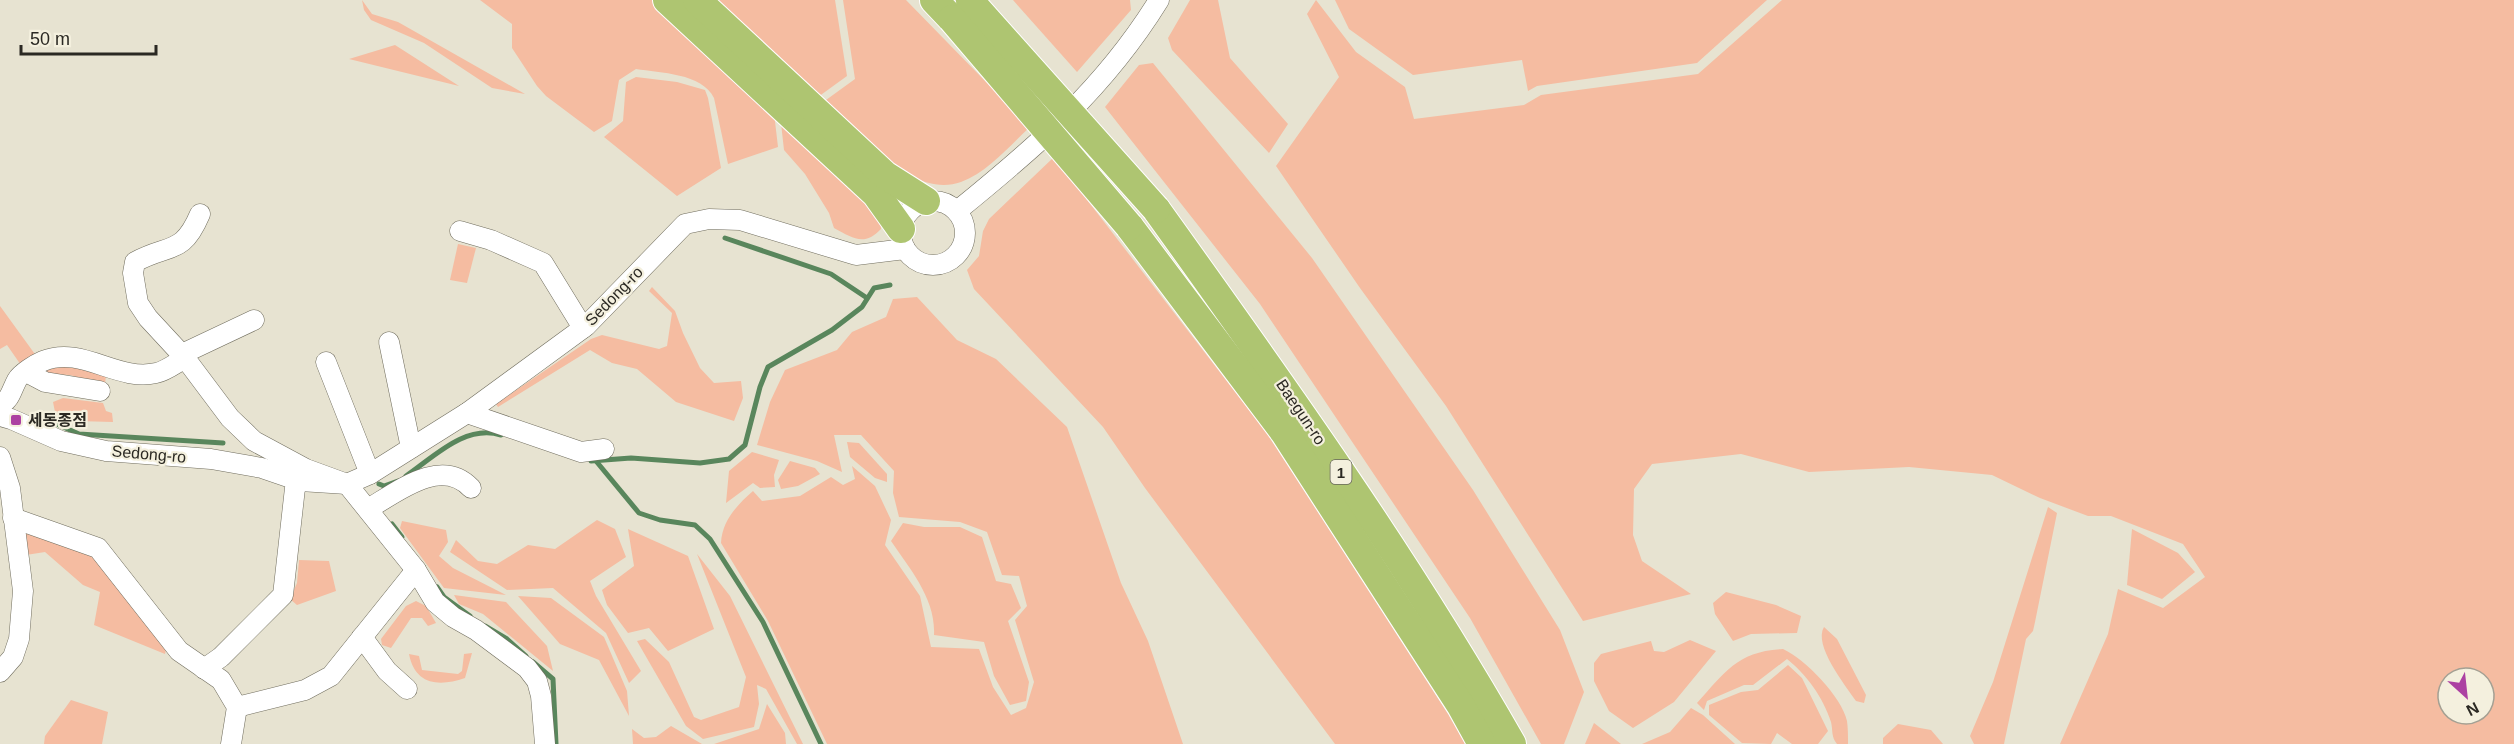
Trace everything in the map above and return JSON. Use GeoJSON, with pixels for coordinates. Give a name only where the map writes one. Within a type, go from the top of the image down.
{"type":"FeatureCollection","features":[{"type":"Feature","properties":{"kind":"highway"},"geometry":{"type":"LineString","coordinates":[[667,0],[876,194],[903,239]]}},
{"type":"Feature","properties":{"kind":"highway"},"geometry":{"type":"LineString","coordinates":[[697,0],[885,175],[927,201]]}},
{"type":"Feature","properties":{"kind":"highway","name":"Baegun-ro"},"geometry":{"type":"LineString","coordinates":[[956,5],[1156,210],[1305,415],[1481,691],[1512,744]]}},
{"type":"Feature","properties":{"kind":"highway","name":"Baegun-ro"},"geometry":{"type":"LineString","coordinates":[[956,5],[1129,226],[1284,432],[1461,706],[1482,744]]}},
{"type":"Feature","properties":{"kind":"street"},"geometry":{"type":"LineString","coordinates":[[957,211],[1037,145],[1095,88],[1138,34],[1159,0]]}},
{"type":"Feature","properties":{"kind":"street"},"geometry":{"type":"LineString","coordinates":[[927,201],[948,204],[957,211],[962,220],[964,240],[954,257],[935,265],[915,260],[903,239],[908,213],[927,201]]}},
{"type":"Feature","properties":{"kind":"street"},"geometry":{"type":"LineString","coordinates":[[200,214],[192,234],[178,246],[135,262],[133,273],[138,303],[148,318],[183,356],[230,418],[254,441],[306,469],[347,484],[416,570],[435,602],[527,668],[537,681],[541,696],[545,744]]}},
{"type":"Feature","properties":{"kind":"street","name":"Sedong-ro"},"geometry":{"type":"LineString","coordinates":[[0,416],[11,418],[61,441],[106,451],[211,459],[262,468],[300,481],[347,484],[370,474],[466,413],[583,328],[685,224],[709,219],[740,220],[856,255],[903,239]]}},
{"type":"Feature","properties":{"kind":"street"},"geometry":{"type":"LineString","coordinates":[[460,231],[491,240],[543,263],[583,328]]}},
{"type":"Feature","properties":{"kind":"street"},"geometry":{"type":"LineString","coordinates":[[0,405],[9,400],[19,377],[42,361],[59,356],[79,357],[107,368],[132,373],[156,373],[183,356],[254,320]]}},
{"type":"Feature","properties":{"kind":"street"},"geometry":{"type":"LineString","coordinates":[[389,342],[411,448]]}},
{"type":"Feature","properties":{"kind":"street"},"geometry":{"type":"LineString","coordinates":[[326,362],[370,474]]}},
{"type":"Feature","properties":{"kind":"street"},"geometry":{"type":"LineString","coordinates":[[26,372],[45,382],[100,391]]}},
{"type":"Feature","properties":{"kind":"street"},"geometry":{"type":"LineString","coordinates":[[466,413],[581,452],[604,449]]}},
{"type":"Feature","properties":{"kind":"street"},"geometry":{"type":"LineString","coordinates":[[0,457],[10,488],[23,591],[20,627],[13,657],[0,672]]}},
{"type":"Feature","properties":{"kind":"street"},"geometry":{"type":"LineString","coordinates":[[368,509],[413,482],[444,474],[464,481],[471,488]]}},
{"type":"Feature","properties":{"kind":"street"},"geometry":{"type":"LineString","coordinates":[[204,669],[221,657],[283,595],[295,488],[300,481]]}},
{"type":"Feature","properties":{"kind":"street"},"geometry":{"type":"LineString","coordinates":[[13,518],[99,548],[179,651],[221,680],[237,707],[231,744]]}},
{"type":"Feature","properties":{"kind":"street"},"geometry":{"type":"LineString","coordinates":[[237,707],[305,690],[331,676],[416,570]]}},
{"type":"Feature","properties":{"kind":"street"},"geometry":{"type":"LineString","coordinates":[[362,637],[387,671],[406,689]]}},
{"type":"Feature","properties":{"kind":"shaded area"},"geometry":{"type":"Polygon","coordinates":[[[362,0],[372,14],[398,22],[525,94],[492,88],[424,43],[371,20],[364,10],[362,0]]]}},
{"type":"Feature","properties":{"kind":"shaded area"},"geometry":{"type":"Polygon","coordinates":[[[480,0],[654,0],[774,113],[778,147],[728,164],[714,98],[708,90],[700,83],[680,76],[636,69],[619,80],[612,121],[594,132],[546,96],[537,86],[512,48],[512,24],[480,0]]]}},
{"type":"Feature","properties":{"kind":"shaded area"},"geometry":{"type":"Polygon","coordinates":[[[714,0],[835,0],[847,76],[818,97],[714,0]]]}},
{"type":"Feature","properties":{"kind":"shaded area"},"geometry":{"type":"Polygon","coordinates":[[[843,0],[906,0],[1030,127],[989,165],[961,182],[942,185],[923,181],[887,160],[826,100],[855,79],[843,0]]]}},
{"type":"Feature","properties":{"kind":"shaded area"},"geometry":{"type":"Polygon","coordinates":[[[1013,0],[1130,0],[1131,10],[1077,72],[1013,0]]]}},
{"type":"Feature","properties":{"kind":"shaded area"},"geometry":{"type":"Polygon","coordinates":[[[1190,0],[1218,0],[1230,58],[1288,124],[1269,153],[1172,50],[1168,38],[1190,0]]]}},
{"type":"Feature","properties":{"kind":"shaded area"},"geometry":{"type":"Polygon","coordinates":[[[1316,0],[1356,52],[1405,87],[1414,119],[1524,105],[1541,95],[1698,74],[1782,0],[2514,0],[2514,744],[2060,744],[2108,634],[2118,589],[2163,608],[2205,577],[2183,544],[2111,516],[2088,516],[2040,498],[1992,475],[1909,467],[1809,472],[1741,454],[1652,464],[1634,489],[1633,535],[1642,561],[1691,594],[1583,621],[1446,406],[1360,288],[1276,166],[1339,77],[1307,14],[1316,0]]]}},
{"type":"Feature","properties":{"kind":"shaded area"},"geometry":{"type":"Polygon","coordinates":[[[1335,0],[1767,0],[1697,63],[1537,86],[1528,91],[1522,60],[1413,75],[1349,29],[1335,0]]]}},
{"type":"Feature","properties":{"kind":"shaded area"},"geometry":{"type":"Polygon","coordinates":[[[395,45],[459,86],[349,59],[395,45]]]}},
{"type":"Feature","properties":{"kind":"shaded area"},"geometry":{"type":"Polygon","coordinates":[[[1153,63],[1312,258],[1473,490],[1560,630],[1584,692],[1564,744],[1541,744],[1470,618],[1260,304],[1105,107],[1139,65],[1153,63]]]}},
{"type":"Feature","properties":{"kind":"shaded area"},"geometry":{"type":"Polygon","coordinates":[[[636,77],[677,82],[705,90],[708,98],[721,168],[677,196],[604,137],[623,121],[626,82],[636,77]]]}},
{"type":"Feature","properties":{"kind":"shaded area"},"geometry":{"type":"Polygon","coordinates":[[[781,123],[880,214],[881,229],[875,235],[858,239],[834,228],[829,213],[805,174],[784,150],[781,123]]]}},
{"type":"Feature","properties":{"kind":"shaded area"},"geometry":{"type":"Polygon","coordinates":[[[1054,157],[1266,432],[1465,744],[1335,744],[1145,488],[1103,427],[974,289],[967,270],[979,256],[983,231],[989,219],[1054,157]]]}},
{"type":"Feature","properties":{"kind":"shaded area"},"geometry":{"type":"Polygon","coordinates":[[[458,244],[476,248],[467,283],[450,280],[458,244]]]}},
{"type":"Feature","properties":{"kind":"shaded area"},"geometry":{"type":"Polygon","coordinates":[[[652,287],[675,311],[700,368],[714,383],[741,381],[743,398],[734,421],[676,402],[637,369],[612,363],[590,350],[498,407],[496,404],[591,339],[602,335],[659,349],[667,346],[672,313],[649,291],[652,287]]]}},
{"type":"Feature","properties":{"kind":"shaded area"},"geometry":{"type":"Polygon","coordinates":[[[917,297],[957,340],[996,359],[1067,427],[1121,583],[1148,641],[1183,744],[827,744],[768,621],[721,543],[724,528],[731,514],[753,491],[762,501],[800,496],[831,477],[843,485],[855,479],[852,466],[875,486],[891,520],[885,545],[920,596],[931,647],[979,649],[993,687],[1011,715],[1026,708],[1034,682],[1015,620],[1027,606],[1019,576],[1002,575],[987,532],[960,522],[899,517],[893,493],[894,471],[861,435],[834,435],[842,472],[817,461],[757,445],[770,402],[785,370],[837,350],[852,332],[886,317],[893,299],[917,297]]]}},
{"type":"Feature","properties":{"kind":"shaded area"},"geometry":{"type":"Polygon","coordinates":[[[0,306],[37,357],[23,368],[7,345],[0,349],[0,306]]]}},
{"type":"Feature","properties":{"kind":"shaded area"},"geometry":{"type":"Polygon","coordinates":[[[76,362],[106,374],[105,385],[70,375],[44,374],[41,369],[76,362]]]}},
{"type":"Feature","properties":{"kind":"shaded area"},"geometry":{"type":"Polygon","coordinates":[[[63,398],[103,403],[106,411],[112,413],[113,422],[77,421],[55,412],[53,402],[63,398]]]}},
{"type":"Feature","properties":{"kind":"shaded area"},"geometry":{"type":"Polygon","coordinates":[[[847,442],[859,443],[887,474],[887,482],[875,478],[850,457],[847,442]]]}},
{"type":"Feature","properties":{"kind":"shaded area"},"geometry":{"type":"Polygon","coordinates":[[[752,452],[779,460],[774,475],[775,487],[760,488],[753,483],[726,503],[729,471],[752,452]]]}},
{"type":"Feature","properties":{"kind":"shaded area"},"geometry":{"type":"Polygon","coordinates":[[[790,461],[815,468],[820,474],[798,486],[781,489],[778,480],[790,461]]]}},
{"type":"Feature","properties":{"kind":"shaded area"},"geometry":{"type":"Polygon","coordinates":[[[2048,507],[2057,513],[2033,631],[2026,639],[2004,744],[1974,744],[1970,736],[1993,682],[2048,507]]]}},
{"type":"Feature","properties":{"kind":"shaded area"},"geometry":{"type":"Polygon","coordinates":[[[597,520],[615,529],[626,557],[590,581],[596,596],[641,671],[629,683],[606,633],[553,588],[507,590],[450,552],[456,540],[478,561],[497,564],[528,545],[555,549],[597,520]]]}},
{"type":"Feature","properties":{"kind":"shaded area"},"geometry":{"type":"Polygon","coordinates":[[[402,521],[446,530],[448,542],[439,556],[453,568],[506,595],[444,588],[400,528],[402,521]]]}},
{"type":"Feature","properties":{"kind":"shaded area"},"geometry":{"type":"Polygon","coordinates":[[[903,523],[924,527],[960,527],[982,537],[996,581],[1011,584],[1021,608],[1008,621],[1029,682],[1026,701],[1010,705],[994,676],[984,642],[934,635],[934,622],[926,597],[891,541],[903,523]]]}},
{"type":"Feature","properties":{"kind":"shaded area"},"geometry":{"type":"Polygon","coordinates":[[[23,529],[90,553],[166,649],[165,654],[94,625],[100,592],[83,585],[45,552],[26,555],[23,529]]]}},
{"type":"Feature","properties":{"kind":"shaded area"},"geometry":{"type":"Polygon","coordinates":[[[628,529],[688,556],[714,629],[668,651],[649,628],[628,633],[607,605],[602,590],[634,566],[628,529]]]}},
{"type":"Feature","properties":{"kind":"shaded area"},"geometry":{"type":"Polygon","coordinates":[[[2132,529],[2178,553],[2195,572],[2162,599],[2127,585],[2132,529]]]}},
{"type":"Feature","properties":{"kind":"shaded area"},"geometry":{"type":"Polygon","coordinates":[[[697,554],[730,596],[803,744],[797,744],[766,689],[757,685],[759,704],[754,727],[703,739],[686,726],[637,641],[645,639],[669,662],[694,717],[701,720],[739,707],[746,677],[697,554]]]}},
{"type":"Feature","properties":{"kind":"shaded area"},"geometry":{"type":"Polygon","coordinates":[[[299,560],[329,561],[336,591],[297,605],[290,599],[297,583],[299,560]]]}},
{"type":"Feature","properties":{"kind":"shaded area"},"geometry":{"type":"Polygon","coordinates":[[[1726,592],[1776,605],[1801,616],[1797,633],[1751,634],[1733,641],[1715,614],[1713,603],[1726,592]]]}},
{"type":"Feature","properties":{"kind":"shaded area"},"geometry":{"type":"Polygon","coordinates":[[[454,595],[506,602],[547,646],[553,671],[483,614],[459,604],[454,595]]]}},
{"type":"Feature","properties":{"kind":"shaded area"},"geometry":{"type":"Polygon","coordinates":[[[518,596],[551,598],[604,637],[627,691],[629,716],[599,660],[560,644],[518,596]]]}},
{"type":"Feature","properties":{"kind":"shaded area"},"geometry":{"type":"Polygon","coordinates":[[[416,601],[426,606],[436,623],[428,626],[422,618],[411,618],[391,648],[382,645],[381,639],[406,606],[416,601]]]}},
{"type":"Feature","properties":{"kind":"shaded area"},"geometry":{"type":"Polygon","coordinates":[[[1824,627],[1837,639],[1866,695],[1864,703],[1856,701],[1826,654],[1822,635],[1824,627]]]}},
{"type":"Feature","properties":{"kind":"shaded area"},"geometry":{"type":"Polygon","coordinates":[[[1690,640],[1716,651],[1674,702],[1633,728],[1609,711],[1594,681],[1594,663],[1601,654],[1651,641],[1654,651],[1664,652],[1690,640]]]}},
{"type":"Feature","properties":{"kind":"shaded area"},"geometry":{"type":"Polygon","coordinates":[[[1783,649],[1812,670],[1838,701],[1847,721],[1848,744],[1837,744],[1828,713],[1819,695],[1801,672],[1787,659],[1753,685],[1744,685],[1707,701],[1704,710],[1697,703],[1725,673],[1743,659],[1755,654],[1783,649]]]}},
{"type":"Feature","properties":{"kind":"shaded area"},"geometry":{"type":"Polygon","coordinates":[[[472,653],[465,678],[437,683],[422,678],[412,664],[409,654],[419,656],[422,670],[458,674],[462,671],[464,654],[472,653]]]}},
{"type":"Feature","properties":{"kind":"shaded area"},"geometry":{"type":"Polygon","coordinates":[[[1788,665],[1802,678],[1828,731],[1818,744],[1792,744],[1777,733],[1771,744],[1742,743],[1709,715],[1709,705],[1741,692],[1758,690],[1788,665]]]}},
{"type":"Feature","properties":{"kind":"shaded area"},"geometry":{"type":"Polygon","coordinates":[[[71,700],[108,712],[102,744],[44,744],[45,736],[71,700]]]}},
{"type":"Feature","properties":{"kind":"shaded area"},"geometry":{"type":"Polygon","coordinates":[[[767,704],[785,733],[786,744],[714,744],[759,729],[767,704]]]}},
{"type":"Feature","properties":{"kind":"shaded area"},"geometry":{"type":"Polygon","coordinates":[[[1691,708],[1703,715],[1735,744],[1642,744],[1670,732],[1691,708]]]}},
{"type":"Feature","properties":{"kind":"shaded area"},"geometry":{"type":"Polygon","coordinates":[[[1594,723],[1621,744],[1585,744],[1594,723]]]}},
{"type":"Feature","properties":{"kind":"shaded area"},"geometry":{"type":"Polygon","coordinates":[[[1898,724],[1931,730],[1943,744],[1883,744],[1883,738],[1898,724]]]}},
{"type":"Feature","properties":{"kind":"shaded area"},"geometry":{"type":"Polygon","coordinates":[[[671,726],[702,744],[633,744],[632,729],[644,738],[656,737],[671,726]]]}},
{"type":"Feature","properties":{"kind":"waterway"},"geometry":{"type":"LineString","coordinates":[[725,238],[831,274],[867,298]]}},
{"type":"Feature","properties":{"kind":"waterway"},"geometry":{"type":"LineString","coordinates":[[591,461],[631,458],[700,463],[729,459],[745,445],[760,387],[768,367],[832,330],[862,307],[874,288],[890,285]]}},
{"type":"Feature","properties":{"kind":"waterway"},"geometry":{"type":"LineString","coordinates":[[41,417],[79,434],[223,443]]}},
{"type":"Feature","properties":{"kind":"waterway"},"geometry":{"type":"LineString","coordinates":[[406,476],[463,438],[475,434],[501,435]]}},
{"type":"Feature","properties":{"kind":"waterway"},"geometry":{"type":"LineString","coordinates":[[596,461],[639,513],[660,520],[695,525],[710,539],[763,622],[821,744]]}},
{"type":"Feature","properties":{"kind":"waterway"},"geometry":{"type":"LineString","coordinates":[[379,484],[384,486],[398,481]]}},
{"type":"Feature","properties":{"kind":"waterway"},"geometry":{"type":"LineString","coordinates":[[392,524],[402,537]]}},
{"type":"Feature","properties":{"kind":"waterway"},"geometry":{"type":"LineString","coordinates":[[437,587],[444,597],[470,616]]}},
{"type":"Feature","properties":{"kind":"waterway"},"geometry":{"type":"LineString","coordinates":[[485,626],[507,639],[526,656]]}},
{"type":"Feature","properties":{"kind":"waterway"},"geometry":{"type":"LineString","coordinates":[[533,662],[553,679],[556,744]]}},
{"type":"Feature","properties":{"kind":"place","name":"세동종점"},"geometry":{"type":"Point","coordinates":[16,420]}}]}
